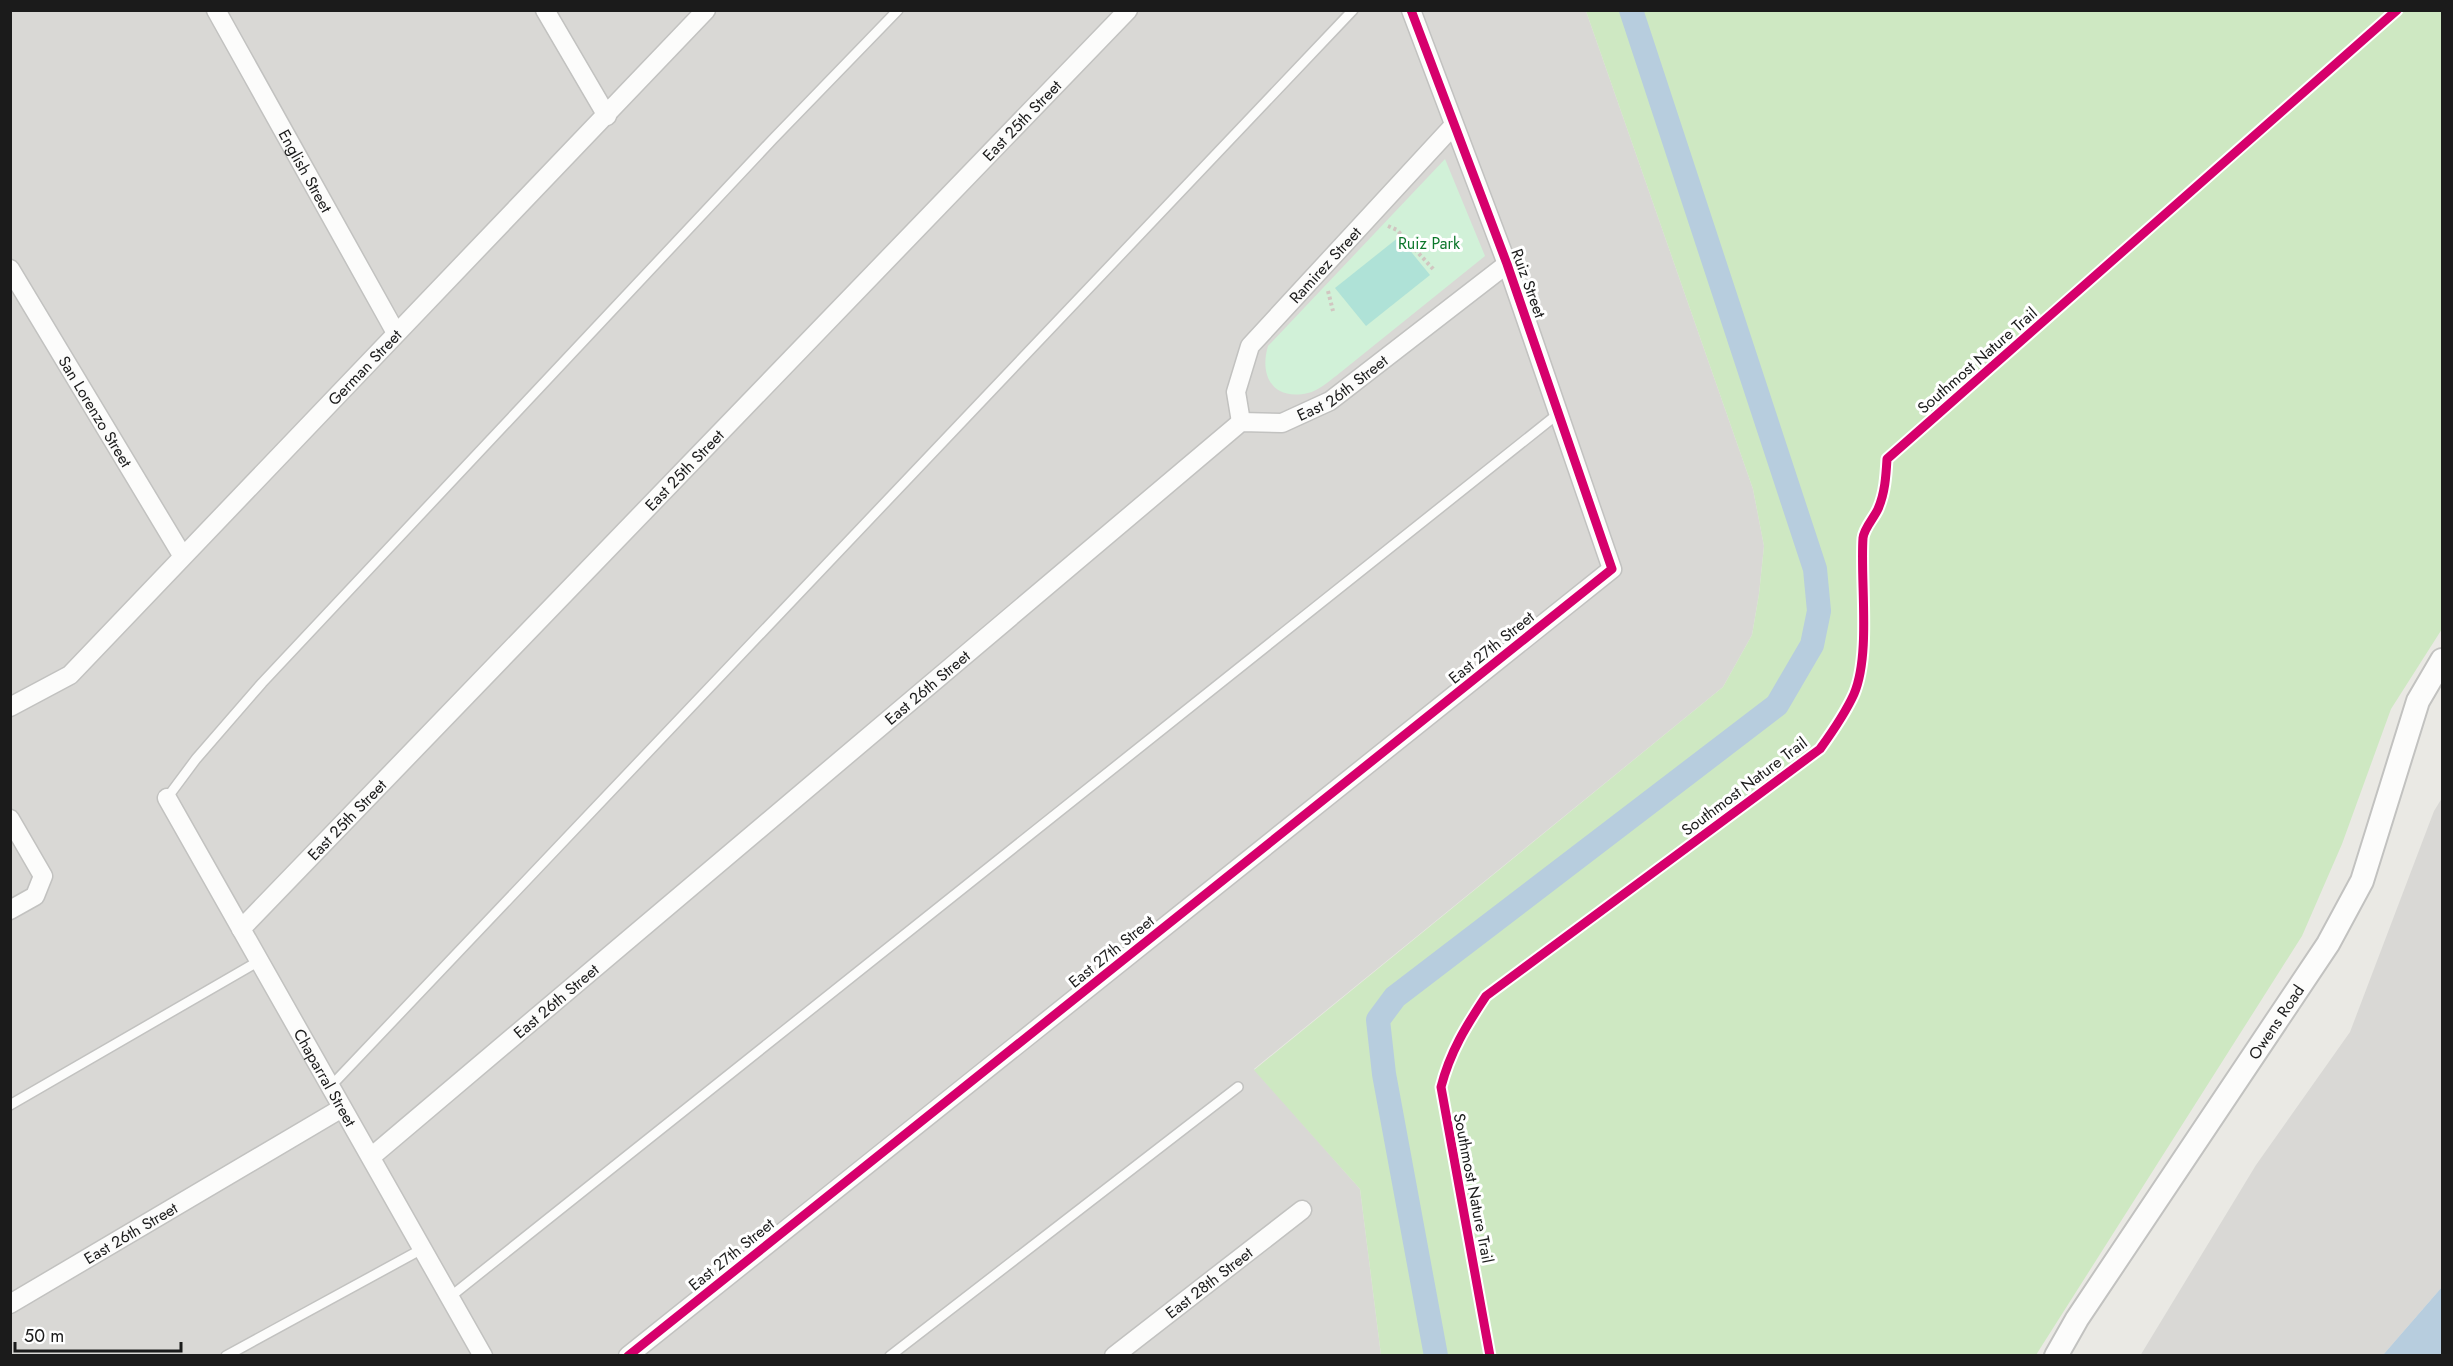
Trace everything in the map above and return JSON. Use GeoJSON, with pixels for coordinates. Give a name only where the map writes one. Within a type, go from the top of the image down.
{"type":"FeatureCollection","features":[{"type":"Feature","properties":{"kind":"street","name":"English Street"},"geometry":{"type":"LineString","coordinates":[[216,10],[396,333]]}},
{"type":"Feature","properties":{"kind":"street"},"geometry":{"type":"LineString","coordinates":[[545,10],[607,116]]}},
{"type":"Feature","properties":{"kind":"street","name":"German Street"},"geometry":{"type":"LineString","coordinates":[[10,707],[70,675],[182,555],[607,116],[706,10]]}},
{"type":"Feature","properties":{"kind":"street","name":"East 25th Street"},"geometry":{"type":"LineString","coordinates":[[241,929],[1128,10]]}},
{"type":"Feature","properties":{"kind":"street","name":"Ruiz Street"},"geometry":{"type":"LineString","coordinates":[[1411,10],[1507,264],[1612,569]]}},
{"type":"Feature","properties":{"kind":"street","name":"Ramirez Street"},"geometry":{"type":"LineString","coordinates":[[1241,422],[1236,392],[1250,346],[1453,126]]}},
{"type":"Feature","properties":{"kind":"street","name":"East 26th Street"},"geometry":{"type":"LineString","coordinates":[[370,1157],[1241,422],[1282,423],[1330,401],[1507,264]]}},
{"type":"Feature","properties":{"kind":"street","name":"San Lorenzo Street"},"geometry":{"type":"LineString","coordinates":[[10,269],[182,555]]}},
{"type":"Feature","properties":{"kind":"street","name":"East 27th Street"},"geometry":{"type":"LineString","coordinates":[[628,1356],[1612,569]]}},
{"type":"Feature","properties":{"kind":"street","name":"Owens Road"},"geometry":{"type":"LineString","coordinates":[[2056,1356],[2096,1290],[2328,944],[2362,881],[2418,701],[2442,660]]}},
{"type":"Feature","properties":{"kind":"street","name":"Chaparral Street"},"geometry":{"type":"LineString","coordinates":[[167,798],[483,1356]]}},
{"type":"Feature","properties":{"kind":"street"},"geometry":{"type":"LineString","coordinates":[[10,819],[43,876],[35,896],[10,910]]}},
{"type":"Feature","properties":{"kind":"street","name":"East 26th Street"},"geometry":{"type":"LineString","coordinates":[[10,1304],[342,1108]]}},
{"type":"Feature","properties":{"kind":"street","name":"East 28th Street"},"geometry":{"type":"LineString","coordinates":[[1114,1356],[1302,1210]]}},
{"type":"Feature","properties":{"kind":"lane"},"geometry":{"type":"LineString","coordinates":[[167,798],[196,759],[262,683],[765,147],[898,10]]}},
{"type":"Feature","properties":{"kind":"lane"},"geometry":{"type":"LineString","coordinates":[[330,1086],[1353,10]]}},
{"type":"Feature","properties":{"kind":"lane"},"geometry":{"type":"LineString","coordinates":[[450,1297],[1559,413]]}},
{"type":"Feature","properties":{"kind":"lane"},"geometry":{"type":"LineString","coordinates":[[10,1105],[259,961]]}},
{"type":"Feature","properties":{"kind":"lane"},"geometry":{"type":"LineString","coordinates":[[890,1356],[1238,1087]]}},
{"type":"Feature","properties":{"kind":"lane"},"geometry":{"type":"LineString","coordinates":[[226,1356],[423,1249]]}},
{"type":"Feature","properties":{"kind":"path"},"geometry":{"type":"LineString","coordinates":[[1368,217],[1397,230],[1435,271]]}},
{"type":"Feature","properties":{"kind":"shaded area"},"geometry":{"type":"Polygon","coordinates":[[[10,11],[1586,11],[1753,489],[1764,546],[1759,594],[1752,635],[1723,687],[1254,1069],[1360,1189],[1381,1355],[11,1355],[10,11]]]}},
{"type":"Feature","properties":{"kind":"shaded area"},"geometry":{"type":"Polygon","coordinates":[[[1399,237],[1430,275],[1366,326],[1335,288],[1399,237]]]}},
{"type":"Feature","properties":{"kind":"shaded area"},"geometry":{"type":"Polygon","coordinates":[[[2442,798],[2442,1287],[2383,1355],[2140,1356],[2256,1165],[2350,1032],[2434,811],[2442,798]]]}},
{"type":"Feature","properties":{"kind":"shaded area"},"geometry":{"type":"Polygon","coordinates":[[[2442,1287],[2442,1355],[2383,1355],[2442,1287]]]}},
{"type":"Feature","properties":{"kind":"green space"},"geometry":{"type":"Polygon","coordinates":[[[1586,11],[2442,11],[2442,629],[2391,709],[2342,844],[2302,936],[2036,1355],[1381,1355],[1360,1189],[1254,1070],[1723,687],[1752,635],[1764,546],[1753,489],[1586,11]]]}},
{"type":"Feature","properties":{"kind":"green space","name":"Ruiz Park"},"geometry":{"type":"Polygon","coordinates":[[[1445,159],[1485,256],[1319,388],[1296,395],[1278,390],[1267,376],[1268,346],[1445,159]]]}},
{"type":"Feature","properties":{"kind":"waterway"},"geometry":{"type":"LineString","coordinates":[[1436,1356],[1384,1074],[1378,1020],[1395,997],[1777,705],[1812,645],[1819,611],[1815,569],[1631,10]]}},
{"type":"Feature","properties":{"kind":"cycle path"},"geometry":{"type":"LineString","coordinates":[[628,1356],[1612,569],[1507,264],[1411,10]]}},
{"type":"Feature","properties":{"kind":"cycle path","name":"Southmost Nature Trail"},"geometry":{"type":"LineString","coordinates":[[1490,1356],[1441,1087],[1459,1040],[1486,996],[1820,749],[1847,708],[1859,678],[1864,638],[1863,538],[1882,497],[1887,459],[2397,10]]}}]}
